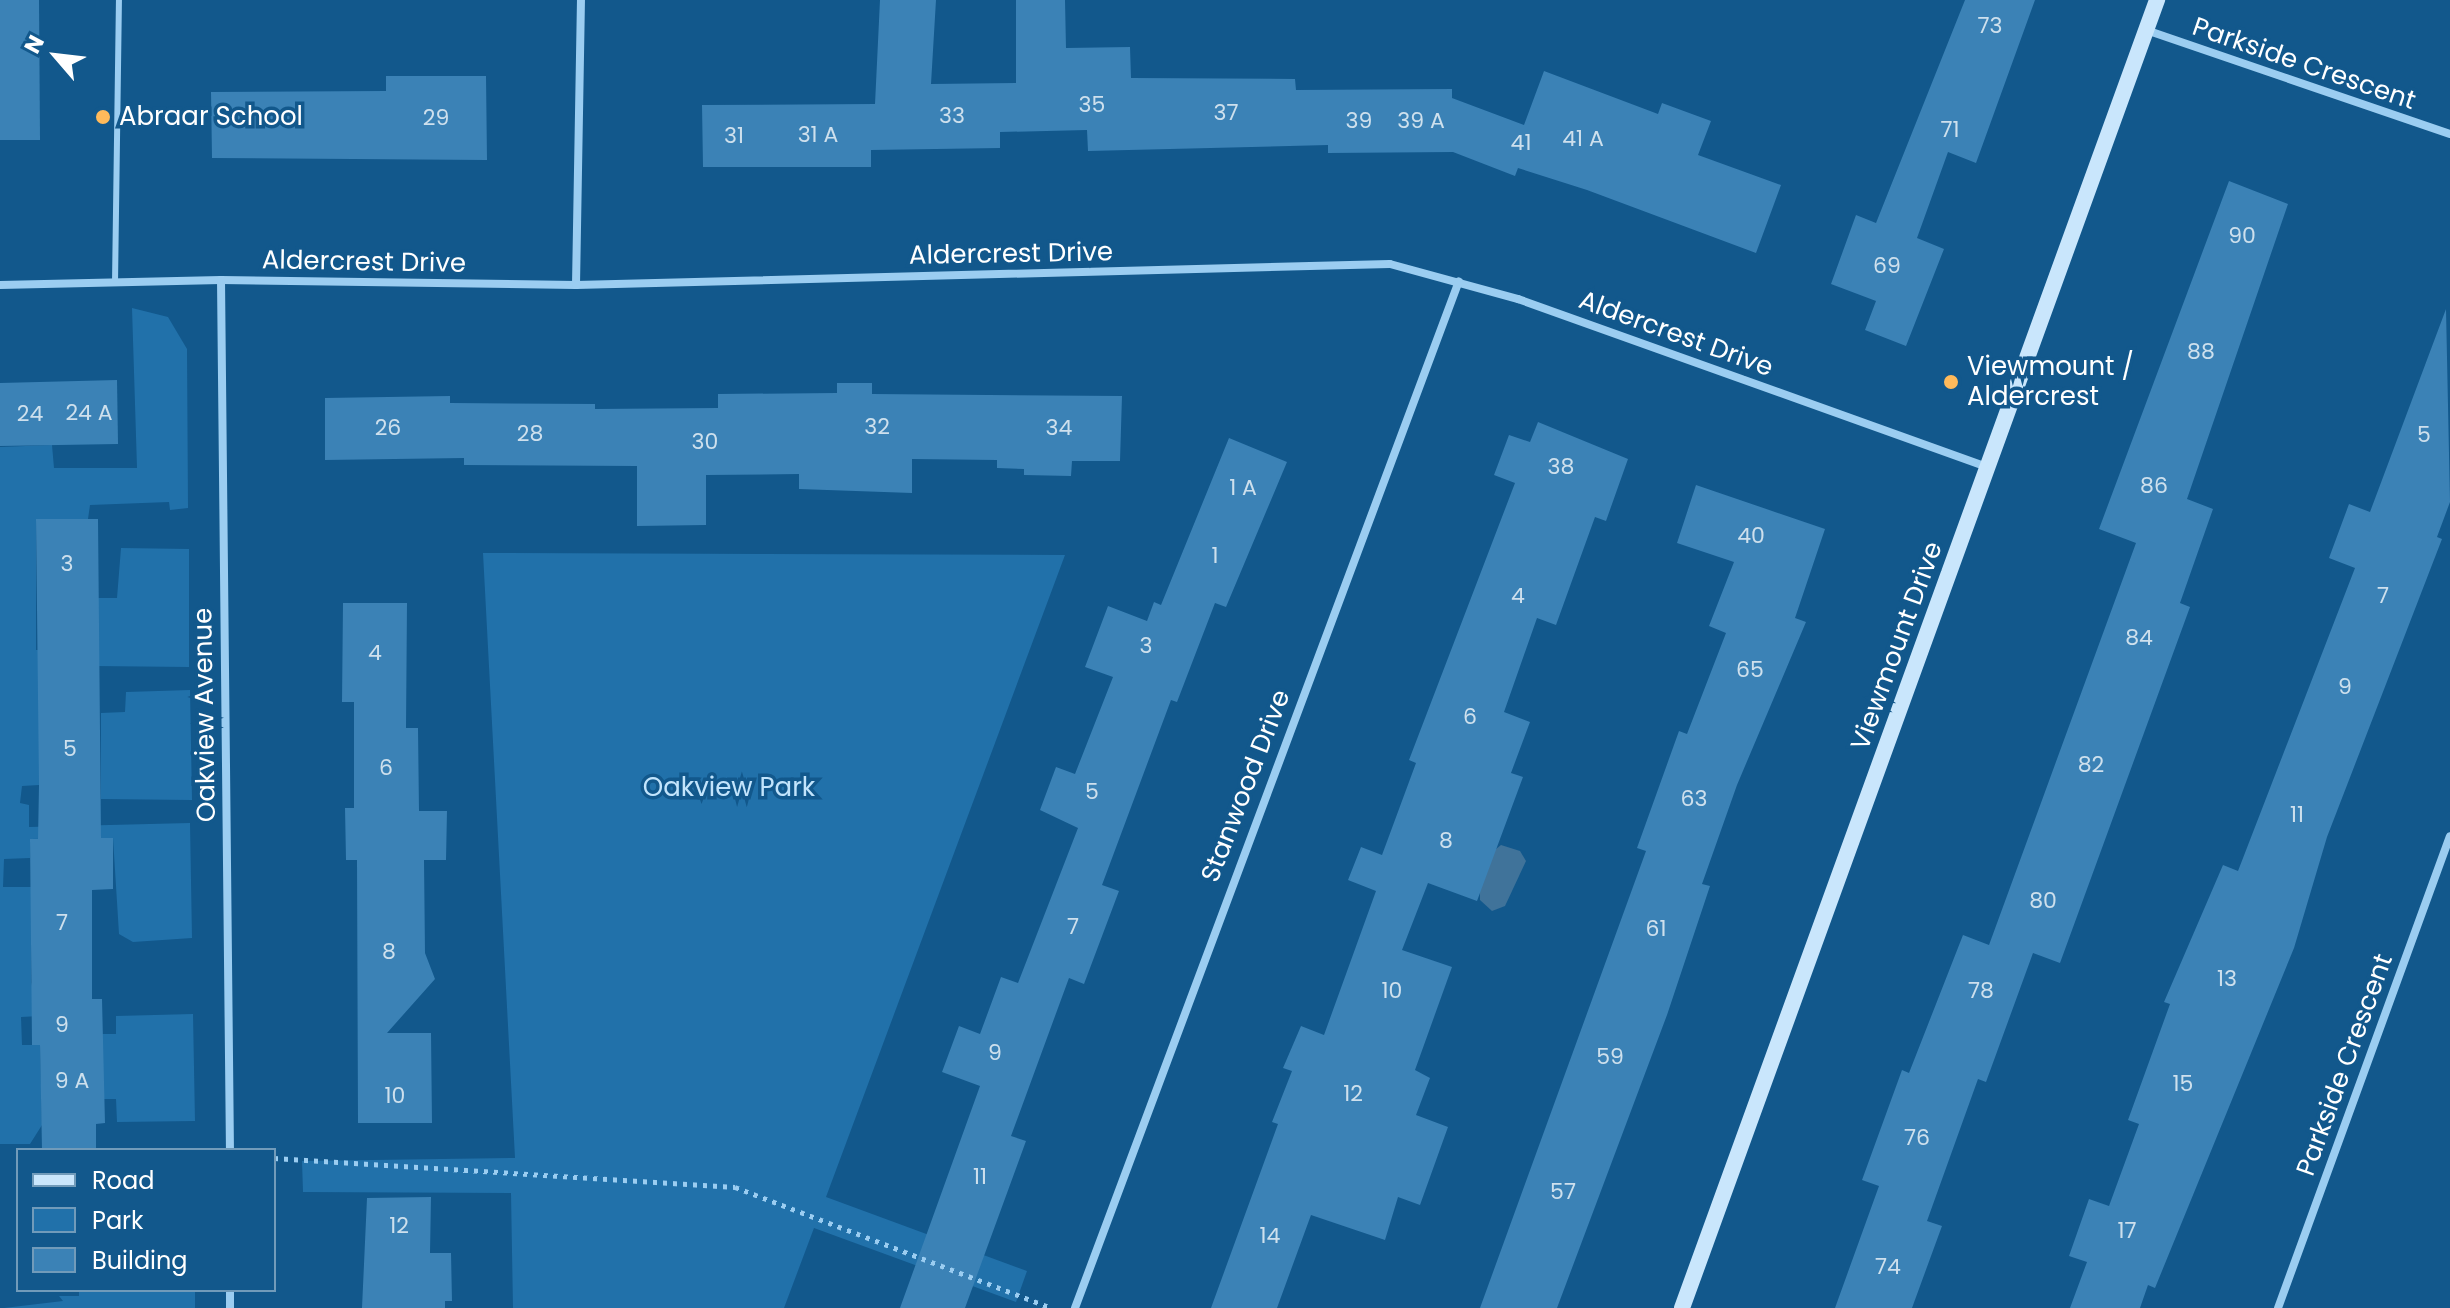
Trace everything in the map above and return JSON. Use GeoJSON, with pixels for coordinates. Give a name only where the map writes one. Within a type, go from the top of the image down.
{"type":"FeatureCollection","features":[{"type":"Feature","properties":{"kind":"street"},"geometry":{"type":"LineString","coordinates":[[576,285],[581,0]]}},
{"type":"Feature","properties":{"kind":"street","name":"Viewmount Drive"},"geometry":{"type":"LineString","coordinates":[[1682,1308],[2157,0]]}},
{"type":"Feature","properties":{"kind":"street","name":"Parkside Crescent"},"geometry":{"type":"LineString","coordinates":[[2146,30],[2450,134]]}},
{"type":"Feature","properties":{"kind":"street","name":"Aldercrest Drive"},"geometry":{"type":"LineString","coordinates":[[0,285],[221,280],[576,285],[1390,264],[1459,281],[1988,468]]}},
{"type":"Feature","properties":{"kind":"street","name":"Oakview Avenue"},"geometry":{"type":"LineString","coordinates":[[221,280],[230,1148]]}},
{"type":"Feature","properties":{"kind":"street","name":"Stanwood Drive"},"geometry":{"type":"LineString","coordinates":[[1075,1308],[1459,281]]}},
{"type":"Feature","properties":{"kind":"street","name":"Parkside Crescent"},"geometry":{"type":"LineString","coordinates":[[2278,1308],[2450,836]]}},
{"type":"Feature","properties":{"kind":"lane"},"geometry":{"type":"LineString","coordinates":[[115,283],[119,0]]}},
{"type":"Feature","properties":{"kind":"path"},"geometry":{"type":"LineString","coordinates":[[276,1158],[735,1187],[1054,1308]]}},
{"type":"Feature","properties":{"kind":"green space"},"geometry":{"type":"Polygon","coordinates":[[[132,308],[168,317],[187,349],[188,508],[170,510],[169,502],[90,505],[88,519],[36,519],[36,650],[98,650],[98,598],[117,598],[121,548],[189,549],[189,667],[94,666],[39,785],[22,786],[20,803],[29,805],[29,827],[190,823],[192,938],[133,942],[119,934],[113,838],[30,839],[30,858],[4,859],[3,887],[31,887],[31,982],[40,1016],[21,1017],[22,1045],[40,1045],[42,1125],[30,1144],[0,1144],[0,447],[52,445],[54,468],[137,468],[132,308]]]}},
{"type":"Feature","properties":{"kind":"green space","name":"Oakview Park"},"geometry":{"type":"Polygon","coordinates":[[[483,553],[1065,555],[826,1197],[1027,1271],[1016,1302],[814,1228],[784,1308],[513,1308],[511,1193],[303,1192],[302,1161],[515,1158],[483,553]]]}},
{"type":"Feature","properties":{"kind":"green space"},"geometry":{"type":"Polygon","coordinates":[[[190,690],[192,800],[101,799],[101,713],[125,712],[126,692],[190,690]]]}},
{"type":"Feature","properties":{"kind":"green space"},"geometry":{"type":"Polygon","coordinates":[[[193,1014],[195,1121],[117,1122],[116,1099],[103,1099],[102,1034],[116,1034],[116,1016],[193,1014]]]}},
{"type":"Feature","properties":{"kind":"green space"},"geometry":{"type":"Polygon","coordinates":[[[79,1292],[195,1292],[195,1308],[4,1308],[63,1301],[59,1296],[79,1296],[79,1292]]]}},
{"type":"Feature","properties":{"kind":"shaded area"},"geometry":{"type":"Polygon","coordinates":[[[1501,845],[1520,851],[1526,861],[1505,906],[1492,911],[1480,900],[1480,888],[1491,853],[1501,845]]]}},
{"type":"Feature","properties":{"kind":"building"},"geometry":{"type":"Polygon","coordinates":[[[0,0],[39,0],[40,140],[0,140],[0,0]]]}},
{"type":"Feature","properties":{"kind":"building"},"geometry":{"type":"Polygon","coordinates":[[[880,0],[936,0],[931,84],[1016,83],[1016,0],[1065,0],[1066,48],[1130,47],[1131,78],[1295,79],[1296,90],[1452,89],[1452,98],[1524,125],[1544,71],[1658,114],[1662,103],[1711,121],[1698,155],[1781,185],[1756,253],[1587,190],[1518,168],[1515,176],[1453,152],[1328,153],[1328,145],[1088,151],[1087,130],[1000,132],[1000,148],[871,150],[871,167],[703,167],[702,105],[875,104],[880,0]]]}},
{"type":"Feature","properties":{"kind":"building"},"geometry":{"type":"Polygon","coordinates":[[[1965,0],[2035,0],[1976,163],[1948,152],[1917,238],[1944,249],[1906,346],[1865,330],[1876,301],[1831,284],[1856,215],[1876,223],[1965,0]]]}},
{"type":"Feature","properties":{"kind":"building"},"geometry":{"type":"Polygon","coordinates":[[[386,76],[486,76],[487,160],[212,158],[211,92],[386,91],[386,76]]]}},
{"type":"Feature","properties":{"kind":"building"},"geometry":{"type":"Polygon","coordinates":[[[2229,181],[2288,204],[2187,499],[2213,509],[2180,603],[2190,607],[2060,963],[2033,953],[1986,1082],[1978,1079],[1927,1221],[1942,1226],[1912,1308],[1835,1308],[1879,1186],[1862,1180],[1902,1070],[1909,1073],[1963,935],[1989,945],[2136,543],[2099,529],[2229,181]]]}},
{"type":"Feature","properties":{"kind":"building"},"geometry":{"type":"Polygon","coordinates":[[[2446,309],[2450,502],[2437,537],[2442,539],[2327,837],[2294,948],[2155,1288],[2148,1285],[2140,1308],[2070,1308],[2087,1262],[2069,1256],[2089,1199],[2109,1206],[2139,1124],[2128,1120],[2170,1004],[2164,1002],[2223,865],[2238,871],[2355,568],[2329,558],[2349,504],[2370,512],[2446,309]]]}},
{"type":"Feature","properties":{"kind":"building"},"geometry":{"type":"Polygon","coordinates":[[[117,380],[118,444],[0,446],[0,383],[117,380]]]}},
{"type":"Feature","properties":{"kind":"building"},"geometry":{"type":"Polygon","coordinates":[[[837,383],[872,383],[872,394],[1122,396],[1120,461],[1072,461],[1071,476],[1024,475],[1024,469],[997,468],[997,460],[912,459],[912,493],[799,489],[799,474],[706,475],[706,525],[637,526],[637,466],[464,465],[464,458],[325,460],[325,398],[450,396],[450,403],[595,404],[595,409],[718,408],[718,394],[837,393],[837,383]]]}},
{"type":"Feature","properties":{"kind":"building"},"geometry":{"type":"Polygon","coordinates":[[[1538,422],[1628,459],[1606,521],[1595,517],[1556,625],[1537,618],[1504,712],[1530,722],[1511,773],[1523,777],[1477,901],[1428,883],[1402,950],[1452,967],[1415,1070],[1430,1078],[1416,1115],[1448,1127],[1420,1205],[1398,1197],[1385,1240],[1311,1215],[1277,1308],[1211,1308],[1278,1124],[1272,1122],[1292,1071],[1283,1068],[1301,1026],[1324,1035],[1376,891],[1348,880],[1361,847],[1382,855],[1416,763],[1409,760],[1515,483],[1494,475],[1509,435],[1530,442],[1538,422]]]}},
{"type":"Feature","properties":{"kind":"building"},"geometry":{"type":"Polygon","coordinates":[[[1229,438],[1287,462],[1226,607],[1215,603],[1177,702],[1171,700],[1102,885],[1119,891],[1084,984],[1069,978],[1011,1136],[1026,1141],[965,1308],[900,1308],[980,1086],[942,1072],[959,1026],[980,1034],[1001,977],[1018,983],[1078,828],[1040,810],[1056,767],[1075,774],[1113,677],[1085,667],[1108,606],[1147,621],[1154,602],[1161,605],[1229,438]]]}},
{"type":"Feature","properties":{"kind":"building"},"geometry":{"type":"Polygon","coordinates":[[[1696,485],[1825,529],[1795,618],[1806,622],[1737,785],[1702,884],[1710,886],[1667,1015],[1557,1308],[1480,1308],[1646,851],[1637,848],[1679,731],[1687,734],[1726,633],[1709,626],[1734,562],[1677,543],[1696,485]]]}},
{"type":"Feature","properties":{"kind":"building"},"geometry":{"type":"Polygon","coordinates":[[[36,519],[98,519],[101,838],[113,838],[113,889],[92,890],[92,999],[102,999],[105,1123],[96,1124],[96,1148],[42,1148],[40,1045],[32,1045],[30,839],[38,839],[36,519]]]}},
{"type":"Feature","properties":{"kind":"building"},"geometry":{"type":"Polygon","coordinates":[[[343,603],[407,603],[406,728],[418,728],[419,811],[447,811],[446,860],[424,860],[425,953],[435,979],[387,1033],[431,1033],[432,1123],[358,1123],[357,860],[346,860],[345,808],[354,808],[354,702],[342,702],[343,603]]]}},
{"type":"Feature","properties":{"kind":"building"},"geometry":{"type":"Polygon","coordinates":[[[431,1197],[430,1253],[451,1253],[452,1301],[445,1301],[445,1308],[362,1308],[367,1198],[431,1197]]]}},
{"type":"Feature","properties":{"kind":"place","name":"Abraar School"},"geometry":{"type":"Point","coordinates":[103,117]}},
{"type":"Feature","properties":{"kind":"place","name":"Viewmount / Aldercrest"},"geometry":{"type":"Point","coordinates":[1951,382]}}]}
